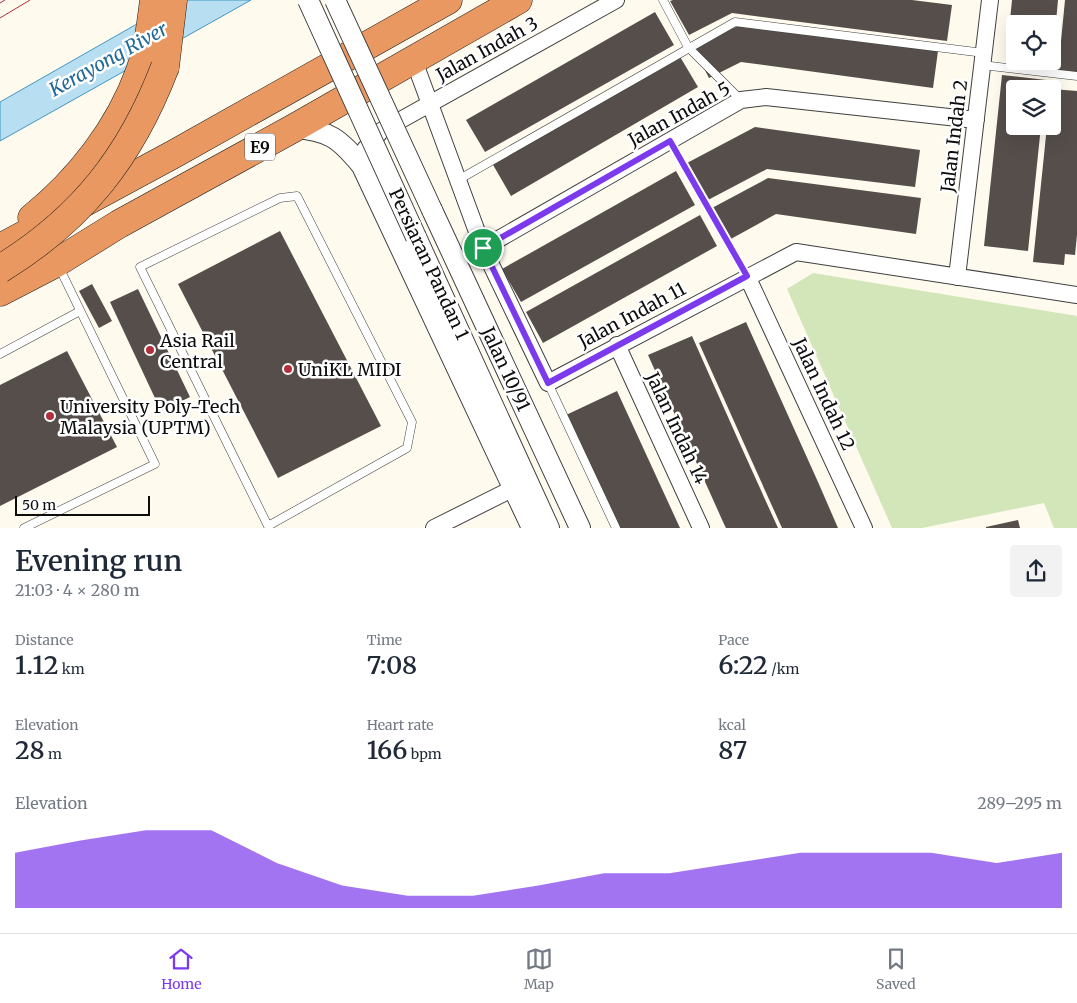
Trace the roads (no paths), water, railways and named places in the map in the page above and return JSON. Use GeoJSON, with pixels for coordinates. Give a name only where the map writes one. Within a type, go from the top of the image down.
{"type":"FeatureCollection","features":[{"type":"Feature","properties":{"kind":"highway"},"geometry":{"type":"LineString","coordinates":[[0,241],[53,200],[72,182],[108,132],[140,71],[150,30],[154,0]]}},
{"type":"Feature","properties":{"kind":"highway"},"geometry":{"type":"LineString","coordinates":[[0,269],[39,242],[81,206],[126,150],[149,108],[165,67],[173,0]]}},
{"type":"Feature","properties":{"kind":"highway","name":"E9"},"geometry":{"type":"LineString","coordinates":[[0,248],[183,149],[448,0]]}},
{"type":"Feature","properties":{"kind":"highway","name":"E9"},"geometry":{"type":"LineString","coordinates":[[0,292],[56,263],[119,224],[294,128],[413,58],[518,0]]}},
{"type":"Feature","properties":{"kind":"street","name":"Persiaran Pandan 1"},"geometry":{"type":"LineString","coordinates":[[308,0],[549,528]]}},
{"type":"Feature","properties":{"kind":"street","name":"Persiaran Pandan 1"},"geometry":{"type":"LineString","coordinates":[[335,0],[432,210]]}},
{"type":"Feature","properties":{"kind":"street","name":"Jalan Indah 3"},"geometry":{"type":"LineString","coordinates":[[362,166],[366,148],[381,131],[616,0]]}},
{"type":"Feature","properties":{"kind":"street","name":"Jalan Indah 2"},"geometry":{"type":"LineString","coordinates":[[957,277],[990,0]]}},
{"type":"Feature","properties":{"kind":"street"},"geometry":{"type":"LineString","coordinates":[[413,58],[483,248],[548,383]]}},
{"type":"Feature","properties":{"kind":"street","name":"Jalan Indah 5"},"geometry":{"type":"LineString","coordinates":[[483,248],[741,100],[766,97],[976,120]]}},
{"type":"Feature","properties":{"kind":"street"},"geometry":{"type":"LineString","coordinates":[[294,128],[316,129],[333,136],[362,166],[532,528]]}},
{"type":"Feature","properties":{"kind":"street","name":"Jalan 10/91"},"geometry":{"type":"LineString","coordinates":[[432,210],[580,528]]}},
{"type":"Feature","properties":{"kind":"street","name":"Jalan Indah 11"},"geometry":{"type":"LineString","coordinates":[[548,383],[747,276],[796,252],[1077,295]]}},
{"type":"Feature","properties":{"kind":"street","name":"Jalan Indah 12"},"geometry":{"type":"LineString","coordinates":[[747,276],[864,528]]}},
{"type":"Feature","properties":{"kind":"street","name":"Jalan Indah 14"},"geometry":{"type":"LineString","coordinates":[[617,345],[701,528]]}},
{"type":"Feature","properties":{"kind":"street"},"geometry":{"type":"LineString","coordinates":[[434,528],[514,488]]}},
{"type":"Feature","properties":{"kind":"lane"},"geometry":{"type":"LineString","coordinates":[[663,0],[688,47],[741,100]]}},
{"type":"Feature","properties":{"kind":"lane"},"geometry":{"type":"LineString","coordinates":[[458,180],[688,47],[735,22],[983,59],[1077,76]]}},
{"type":"Feature","properties":{"kind":"lane"},"geometry":{"type":"LineString","coordinates":[[670,141],[747,276]]}},
{"type":"Feature","properties":{"kind":"lane"},"geometry":{"type":"LineString","coordinates":[[298,196],[412,422],[407,448],[268,526],[140,266],[280,198],[298,196]]}},
{"type":"Feature","properties":{"kind":"lane"},"geometry":{"type":"LineString","coordinates":[[24,528],[155,464],[56,263]]}},
{"type":"Feature","properties":{"kind":"lane"},"geometry":{"type":"LineString","coordinates":[[0,354],[80,311]]}},
{"type":"Feature","properties":{"kind":"lane"},"geometry":{"type":"LineString","coordinates":[[548,383],[616,528]]}},
{"type":"Feature","properties":{"kind":"water","name":"Kerayong River"},"geometry":{"type":"Polygon","coordinates":[[[179,0],[251,0],[0,141],[0,102],[179,0]]]}},
{"type":"Feature","properties":{"kind":"tram line"},"geometry":{"type":"LineString","coordinates":[[0,3],[5,0]]}},
{"type":"Feature","properties":{"kind":"tram line"},"geometry":{"type":"LineString","coordinates":[[0,18],[30,0]]}},
{"type":"Feature","properties":{"kind":"place","name":"Asia Rail Central"},"geometry":{"type":"Point","coordinates":[150,350]}},
{"type":"Feature","properties":{"kind":"place","name":"UniKL MIDI"},"geometry":{"type":"Point","coordinates":[288,369]}},
{"type":"Feature","properties":{"kind":"place","name":"University Poly-Tech Malaysia (UPTM)"},"geometry":{"type":"Point","coordinates":[50,416]}}]}
